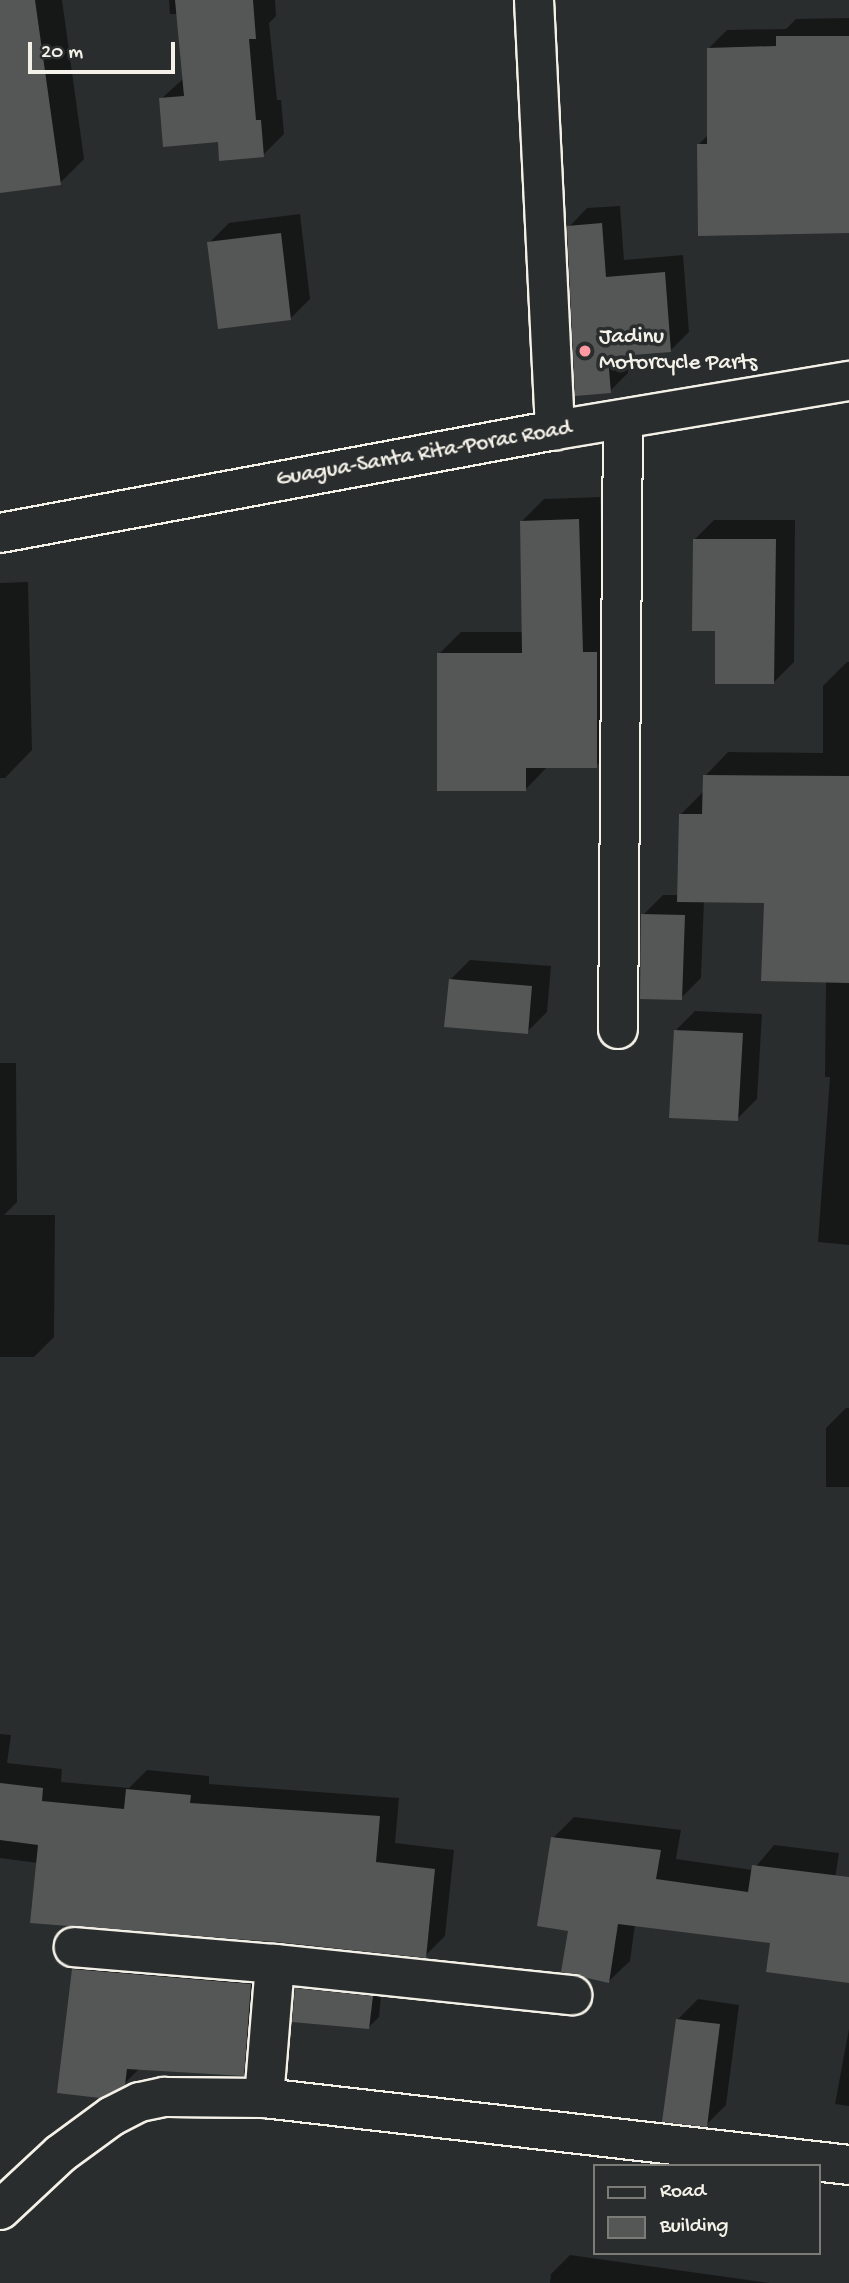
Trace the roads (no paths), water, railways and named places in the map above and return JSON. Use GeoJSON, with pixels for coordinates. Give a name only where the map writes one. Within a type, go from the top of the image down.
{"type":"FeatureCollection","features":[{"type":"Feature","properties":{"kind":"street"},"geometry":{"type":"LineString","coordinates":[[534,0],[555,430]]}},
{"type":"Feature","properties":{"kind":"street","name":"Guagua-Santa Rita-Porac Road"},"geometry":{"type":"LineString","coordinates":[[0,533],[555,430],[849,381]]}},
{"type":"Feature","properties":{"kind":"street"},"geometry":{"type":"LineString","coordinates":[[618,1029],[623,420]]}},
{"type":"Feature","properties":{"kind":"street"},"geometry":{"type":"LineString","coordinates":[[74,1947],[275,1964],[572,1995]]}},
{"type":"Feature","properties":{"kind":"street"},"geometry":{"type":"LineString","coordinates":[[264,2098],[275,1964]]}},
{"type":"Feature","properties":{"kind":"street"},"geometry":{"type":"LineString","coordinates":[[0,2210],[60,2154],[112,2116],[140,2102],[163,2097],[264,2098],[849,2165]]}},
{"type":"Feature","properties":{"kind":"street"},"geometry":{"type":"LineString","coordinates":[[0,2171],[60,2154]]}},
{"type":"Feature","properties":{"kind":"place","name":"Jadinu Motorcycle Parts"},"geometry":{"type":"Point","coordinates":[585,351]}}]}
